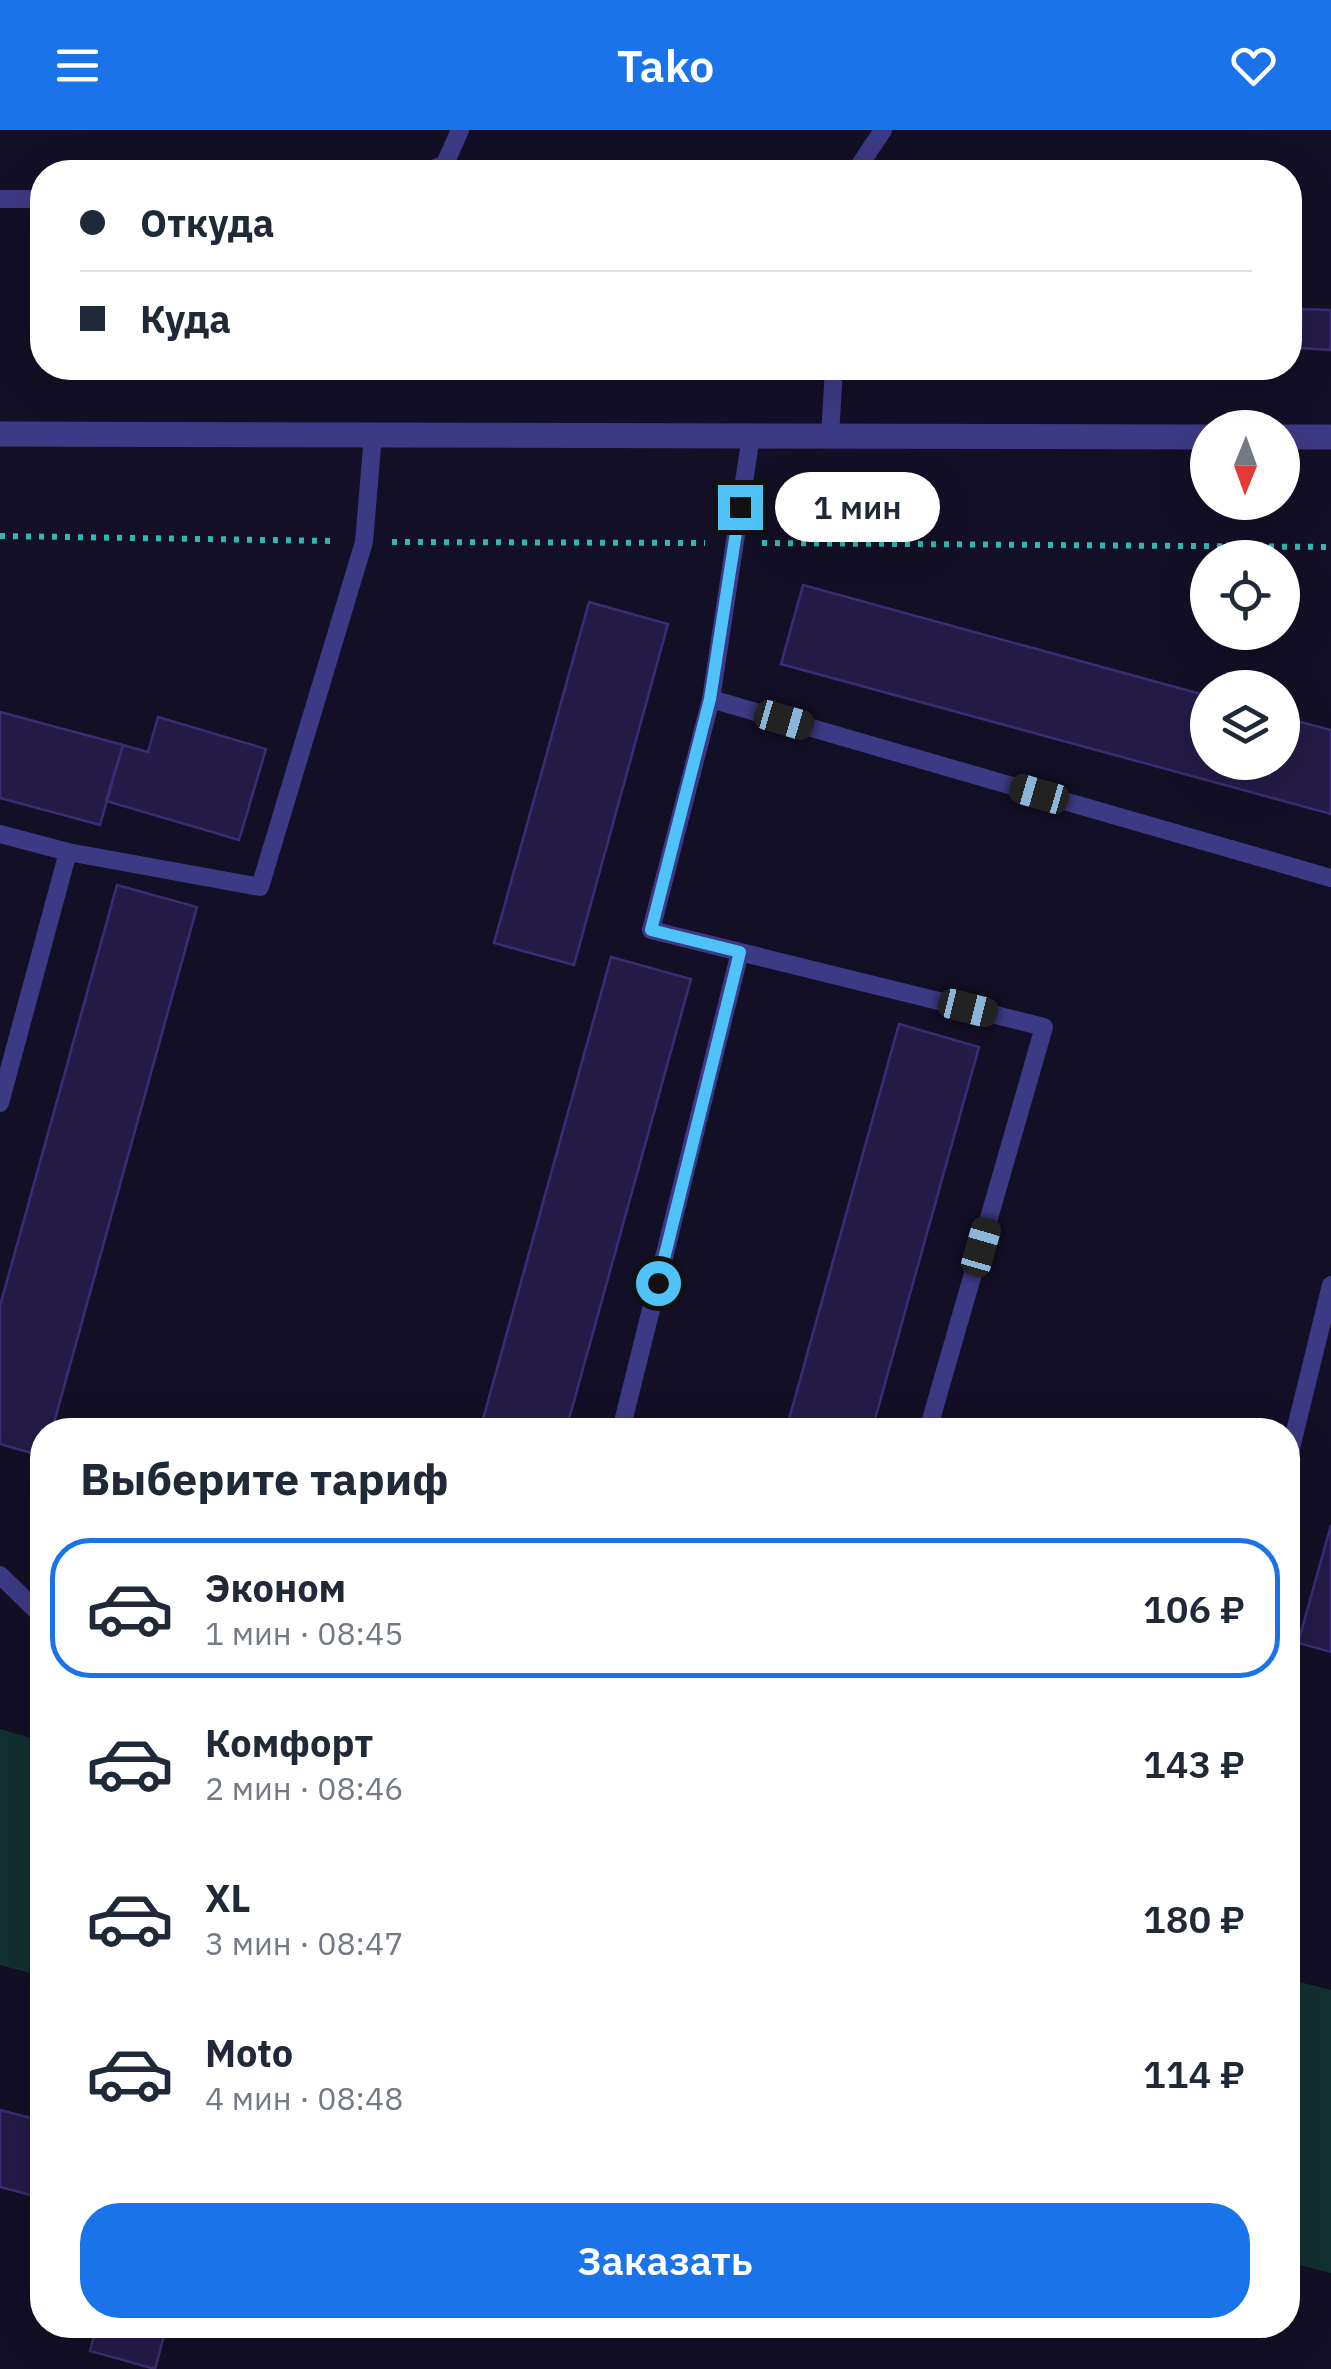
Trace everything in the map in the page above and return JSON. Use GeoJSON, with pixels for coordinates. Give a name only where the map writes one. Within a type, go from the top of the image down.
{"type":"FeatureCollection","features":[{"type":"Feature","properties":{"kind":"street"},"geometry":{"type":"LineString","coordinates":[[0,434],[1190,437]]}},
{"type":"Feature","properties":{"kind":"street"},"geometry":{"type":"LineString","coordinates":[[1300,437],[1331,437]]}},
{"type":"Feature","properties":{"kind":"lane"},"geometry":{"type":"LineString","coordinates":[[447,160],[460,130]]}},
{"type":"Feature","properties":{"kind":"lane"},"geometry":{"type":"LineString","coordinates":[[863,160],[884,130]]}},
{"type":"Feature","properties":{"kind":"lane"},"geometry":{"type":"LineString","coordinates":[[0,199],[30,199]]}},
{"type":"Feature","properties":{"kind":"lane"},"geometry":{"type":"LineString","coordinates":[[830,436],[833,380]]}},
{"type":"Feature","properties":{"kind":"lane"},"geometry":{"type":"LineString","coordinates":[[0,834],[68,852],[260,886],[364,542],[373,435]]}},
{"type":"Feature","properties":{"kind":"lane"},"geometry":{"type":"LineString","coordinates":[[751,436],[710,699],[651,930],[1044,1027],[931,1418]]}},
{"type":"Feature","properties":{"kind":"lane"},"geometry":{"type":"LineString","coordinates":[[710,699],[1331,878]]}},
{"type":"Feature","properties":{"kind":"lane"},"geometry":{"type":"LineString","coordinates":[[0,1103],[68,852]]}},
{"type":"Feature","properties":{"kind":"lane"},"geometry":{"type":"LineString","coordinates":[[624,1418],[740,952]]}},
{"type":"Feature","properties":{"kind":"lane"},"geometry":{"type":"LineString","coordinates":[[1298,1418],[1331,1285]]}},
{"type":"Feature","properties":{"kind":"lane"},"geometry":{"type":"LineString","coordinates":[[0,1575],[30,1604]]}},
{"type":"Feature","properties":{"kind":"path"},"geometry":{"type":"LineString","coordinates":[[0,536],[364,542],[1331,546]]}},
{"type":"Feature","properties":{"kind":"green space"},"geometry":{"type":"Polygon","coordinates":[[[0,1729],[30,1738],[30,1973],[0,1965],[0,1729]]]}},
{"type":"Feature","properties":{"kind":"green space"},"geometry":{"type":"Polygon","coordinates":[[[1300,1982],[1331,1990],[1331,2273],[1300,2265],[1300,1982]]]}},
{"type":"Feature","properties":{"kind":"building"},"geometry":{"type":"Polygon","coordinates":[[[1302,309],[1331,310],[1331,350],[1302,348],[1302,309]]]}},
{"type":"Feature","properties":{"kind":"building"},"geometry":{"type":"Polygon","coordinates":[[[803,585],[1190,691],[1190,776],[781,664],[803,585]]]}},
{"type":"Feature","properties":{"kind":"building"},"geometry":{"type":"Polygon","coordinates":[[[589,602],[668,624],[574,965],[494,943],[589,602]]]}},
{"type":"Feature","properties":{"kind":"building"},"geometry":{"type":"Polygon","coordinates":[[[0,712],[123,745],[100,825],[0,798],[0,712]]]}},
{"type":"Feature","properties":{"kind":"building"},"geometry":{"type":"Polygon","coordinates":[[[158,717],[266,749],[239,840],[106,801],[123,745],[148,752],[158,717]]]}},
{"type":"Feature","properties":{"kind":"building"},"geometry":{"type":"Polygon","coordinates":[[[1300,722],[1331,730],[1331,814],[1206,780],[1300,780],[1300,722]]]}},
{"type":"Feature","properties":{"kind":"building"},"geometry":{"type":"Polygon","coordinates":[[[117,885],[197,907],[55,1418],[30,1418],[30,1453],[0,1444],[0,1306],[117,885]]]}},
{"type":"Feature","properties":{"kind":"building"},"geometry":{"type":"Polygon","coordinates":[[[611,957],[691,979],[569,1418],[483,1418],[611,957]]]}},
{"type":"Feature","properties":{"kind":"building"},"geometry":{"type":"Polygon","coordinates":[[[899,1024],[979,1047],[875,1418],[789,1418],[899,1024]]]}},
{"type":"Feature","properties":{"kind":"building"},"geometry":{"type":"Polygon","coordinates":[[[1331,1525],[1331,1652],[1300,1644],[1331,1525]]]}},
{"type":"Feature","properties":{"kind":"building"},"geometry":{"type":"Polygon","coordinates":[[[0,2110],[30,2118],[30,2195],[0,2187],[0,2110]]]}},
{"type":"Feature","properties":{"kind":"building"},"geometry":{"type":"Polygon","coordinates":[[[94,2338],[163,2338],[155,2369],[90,2351],[94,2338]]]}},
{"type":"Feature","properties":{"kind":"route"},"geometry":{"type":"LineString","coordinates":[[658,1283],[740,952],[651,930],[710,699],[740,507]]}}]}
